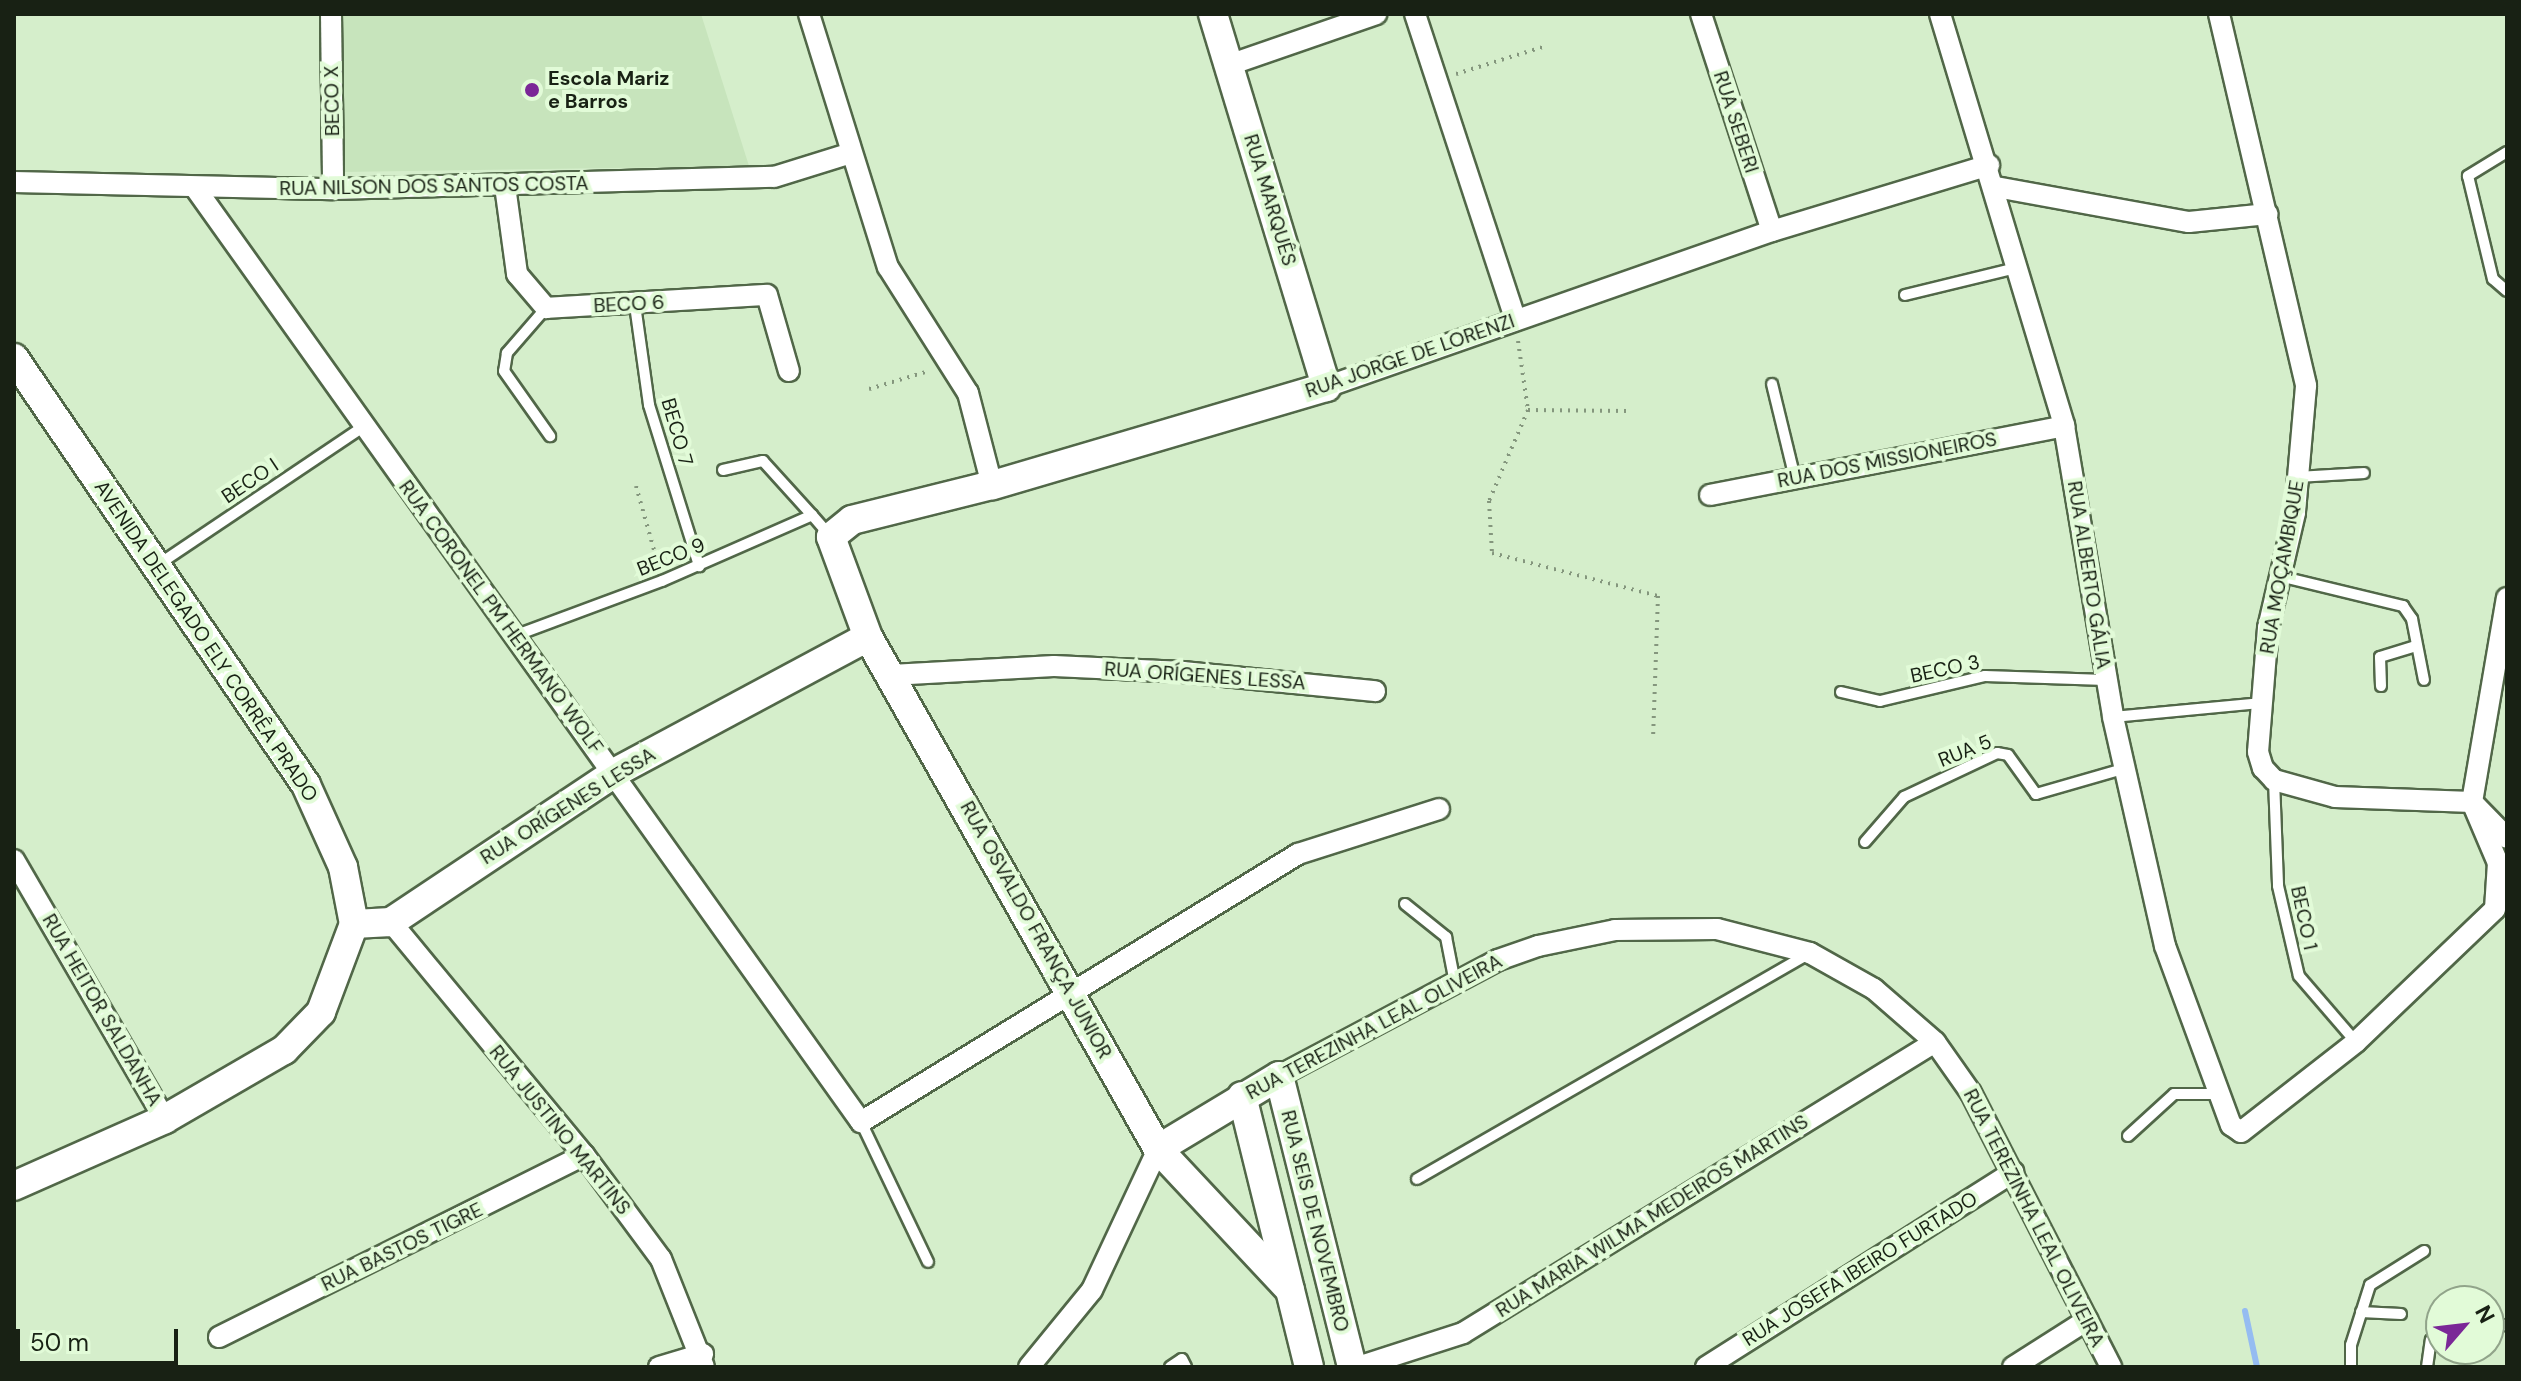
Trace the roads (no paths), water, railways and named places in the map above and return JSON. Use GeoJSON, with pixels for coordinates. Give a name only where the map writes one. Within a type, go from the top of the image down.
{"type":"FeatureCollection","features":[{"type":"Feature","properties":{"kind":"street","name":"BECO X"},"geometry":{"type":"LineString","coordinates":[[331,14],[333,189]]}},
{"type":"Feature","properties":{"kind":"street"},"geometry":{"type":"LineString","coordinates":[[809,14],[888,267],[972,404],[992,485]]}},
{"type":"Feature","properties":{"kind":"street","name":"RUA MARQUÊS"},"geometry":{"type":"LineString","coordinates":[[1213,14],[1326,387]]}},
{"type":"Feature","properties":{"kind":"street"},"geometry":{"type":"LineString","coordinates":[[1229,65],[1376,14]]}},
{"type":"Feature","properties":{"kind":"street"},"geometry":{"type":"LineString","coordinates":[[1415,14],[1515,319]]}},
{"type":"Feature","properties":{"kind":"street","name":"RUA SEBERI"},"geometry":{"type":"LineString","coordinates":[[1701,14],[1772,231]]}},
{"type":"Feature","properties":{"kind":"street","name":"RUA ALBERTO GÁLIA"},"geometry":{"type":"LineString","coordinates":[[1940,14],[1996,187],[2064,426],[2113,717],[2165,946],[2231,1125],[2241,1132],[2356,1042]]}},
{"type":"Feature","properties":{"kind":"street","name":"RUA MOÇAMBIQUE"},"geometry":{"type":"LineString","coordinates":[[2219,14],[2306,386],[2298,477],[2268,628],[2258,752],[2274,780]]}},
{"type":"Feature","properties":{"kind":"street","name":"RUA NILSON DOS SANTOS COSTA"},"geometry":{"type":"LineString","coordinates":[[14,182],[196,189],[333,189],[774,177],[851,153]]}},
{"type":"Feature","properties":{"kind":"street","name":"RUA JORGE DE LORENZI"},"geometry":{"type":"LineString","coordinates":[[831,537],[852,520],[992,485],[1326,387],[1772,231],[1989,165]]}},
{"type":"Feature","properties":{"kind":"street"},"geometry":{"type":"LineString","coordinates":[[505,186],[517,274],[546,308]]}},
{"type":"Feature","properties":{"kind":"street"},"geometry":{"type":"LineString","coordinates":[[1996,187],[2189,222],[2268,214]]}},
{"type":"Feature","properties":{"kind":"street","name":"RUA CORONEL PM HERMANO WOLF"},"geometry":{"type":"LineString","coordinates":[[196,189],[861,1122]]}},
{"type":"Feature","properties":{"kind":"street","name":"BECO 6"},"geometry":{"type":"LineString","coordinates":[[546,308],[767,295],[789,371]]}},
{"type":"Feature","properties":{"kind":"street","name":"AVENIDA DELEGADO ELY CORRÊA PRADO"},"geometry":{"type":"LineString","coordinates":[[14,358],[306,785],[343,867],[354,924]]}},
{"type":"Feature","properties":{"kind":"street","name":"RUA DOS MISSIONEIROS"},"geometry":{"type":"LineString","coordinates":[[1710,495],[2064,426]]}},
{"type":"Feature","properties":{"kind":"street","name":"RUA OSVALDO FRANÇA JUNIOR"},"geometry":{"type":"LineString","coordinates":[[831,537],[868,637],[1072,992],[1158,1149],[1290,1290]]}},
{"type":"Feature","properties":{"kind":"street"},"geometry":{"type":"LineString","coordinates":[[2356,1042],[2495,909],[2498,863],[2472,802],[2507,598]]}},
{"type":"Feature","properties":{"kind":"street","name":"RUA ORÍGENES LESSA"},"geometry":{"type":"LineString","coordinates":[[391,922],[614,773],[868,637]]}},
{"type":"Feature","properties":{"kind":"street","name":"RUA ORÍGENES LESSA"},"geometry":{"type":"LineString","coordinates":[[891,675],[1054,666],[1183,672],[1375,691]]}},
{"type":"Feature","properties":{"kind":"street"},"geometry":{"type":"LineString","coordinates":[[2274,780],[2335,797],[2472,802],[2507,838]]}},
{"type":"Feature","properties":{"kind":"street"},"geometry":{"type":"LineString","coordinates":[[861,1122],[1298,854],[1439,809]]}},
{"type":"Feature","properties":{"kind":"street","name":"RUA HEITOR SALDANHA"},"geometry":{"type":"LineString","coordinates":[[14,860],[165,1119]]}},
{"type":"Feature","properties":{"kind":"street"},"geometry":{"type":"LineString","coordinates":[[14,1186],[165,1119],[284,1050],[321,1012],[354,924],[391,922]]}},
{"type":"Feature","properties":{"kind":"street","name":"RUA JUSTINO MARTINS"},"geometry":{"type":"LineString","coordinates":[[391,922],[584,1155],[661,1259],[704,1360]]}},
{"type":"Feature","properties":{"kind":"street","name":"RUA TEREZINHA LEAL OLIVEIRA"},"geometry":{"type":"LineString","coordinates":[[1158,1149],[1279,1076],[1455,983],[1538,946],[1615,930],[1717,929],[1810,953],[1874,989],[1935,1042],[1971,1093],[2111,1367]]}},
{"type":"Feature","properties":{"kind":"street","name":"RUA MARIA WILMA MEDEIROS MARTINS"},"geometry":{"type":"LineString","coordinates":[[1358,1367],[1463,1333],[1935,1042]]}},
{"type":"Feature","properties":{"kind":"street","name":"RUA SEIS DE NOVEMBRO"},"geometry":{"type":"LineString","coordinates":[[1279,1076],[1352,1367]]}},
{"type":"Feature","properties":{"kind":"street","name":"RUA SEIS DE NOVEMBRO"},"geometry":{"type":"LineString","coordinates":[[1242,1096],[1309,1367]]}},
{"type":"Feature","properties":{"kind":"street"},"geometry":{"type":"LineString","coordinates":[[1029,1367],[1092,1290],[1158,1149]]}},
{"type":"Feature","properties":{"kind":"street","name":"RUA BASTOS TIGRE"},"geometry":{"type":"LineString","coordinates":[[219,1337],[584,1155]]}},
{"type":"Feature","properties":{"kind":"street","name":"RUA JOSEFA IBEIRO FURTADO"},"geometry":{"type":"LineString","coordinates":[[1706,1367],[2013,1172]]}},
{"type":"Feature","properties":{"kind":"street"},"geometry":{"type":"LineString","coordinates":[[2013,1367],[2087,1320]]}},
{"type":"Feature","properties":{"kind":"street"},"geometry":{"type":"LineString","coordinates":[[659,1367],[704,1360]]}},
{"type":"Feature","properties":{"kind":"lane"},"geometry":{"type":"LineString","coordinates":[[2507,152],[2468,176],[2493,279],[2507,291]]}},
{"type":"Feature","properties":{"kind":"lane"},"geometry":{"type":"LineString","coordinates":[[1905,295],[2020,267]]}},
{"type":"Feature","properties":{"kind":"lane","name":"BECO 7"},"geometry":{"type":"LineString","coordinates":[[635,305],[649,405],[699,566]]}},
{"type":"Feature","properties":{"kind":"lane"},"geometry":{"type":"LineString","coordinates":[[546,308],[504,361],[504,371],[550,436]]}},
{"type":"Feature","properties":{"kind":"lane"},"geometry":{"type":"LineString","coordinates":[[1772,384],[1795,478]]}},
{"type":"Feature","properties":{"kind":"lane","name":"BECO I"},"geometry":{"type":"LineString","coordinates":[[156,566],[363,427]]}},
{"type":"Feature","properties":{"kind":"lane"},"geometry":{"type":"LineString","coordinates":[[723,470],[763,461],[831,537]]}},
{"type":"Feature","properties":{"kind":"lane"},"geometry":{"type":"LineString","coordinates":[[2298,477],[2364,473]]}},
{"type":"Feature","properties":{"kind":"lane","name":"BECO 9"},"geometry":{"type":"LineString","coordinates":[[514,636],[699,566],[812,515]]}},
{"type":"Feature","properties":{"kind":"lane"},"geometry":{"type":"LineString","coordinates":[[2279,576],[2403,606],[2412,619],[2424,680]]}},
{"type":"Feature","properties":{"kind":"lane"},"geometry":{"type":"LineString","coordinates":[[2381,686],[2380,657],[2416,646]]}},
{"type":"Feature","properties":{"kind":"lane","name":"BECO 3"},"geometry":{"type":"LineString","coordinates":[[1841,692],[1880,701],[1985,676],[2106,680]]}},
{"type":"Feature","properties":{"kind":"lane"},"geometry":{"type":"LineString","coordinates":[[2113,717],[2262,703]]}},
{"type":"Feature","properties":{"kind":"lane","name":"RUA 5"},"geometry":{"type":"LineString","coordinates":[[1865,842],[1904,797],[1997,753],[2008,755],[2036,794],[2126,768]]}},
{"type":"Feature","properties":{"kind":"lane","name":"BECO 1"},"geometry":{"type":"LineString","coordinates":[[2274,780],[2278,886],[2299,976],[2356,1042]]}},
{"type":"Feature","properties":{"kind":"lane"},"geometry":{"type":"LineString","coordinates":[[1405,904],[1446,937],[1455,983]]}},
{"type":"Feature","properties":{"kind":"lane"},"geometry":{"type":"LineString","coordinates":[[1417,1179],[1810,953]]}},
{"type":"Feature","properties":{"kind":"lane"},"geometry":{"type":"LineString","coordinates":[[2128,1136],[2174,1094],[2221,1094]]}},
{"type":"Feature","properties":{"kind":"lane"},"geometry":{"type":"LineString","coordinates":[[861,1122],[928,1262]]}},
{"type":"Feature","properties":{"kind":"lane"},"geometry":{"type":"LineString","coordinates":[[2351,1367],[2361,1312],[2370,1285],[2424,1251]]}},
{"type":"Feature","properties":{"kind":"lane"},"geometry":{"type":"LineString","coordinates":[[2361,1312],[2401,1314]]}},
{"type":"Feature","properties":{"kind":"lane"},"geometry":{"type":"LineString","coordinates":[[1170,1367],[1182,1359],[1186,1367]]}},
{"type":"Feature","properties":{"kind":"waterway"},"geometry":{"type":"LineString","coordinates":[[2245,1311],[2257,1367]]}},
{"type":"Feature","properties":{"kind":"place","name":"Escola Mariz e Barros"},"geometry":{"type":"Point","coordinates":[532,90]}}]}
